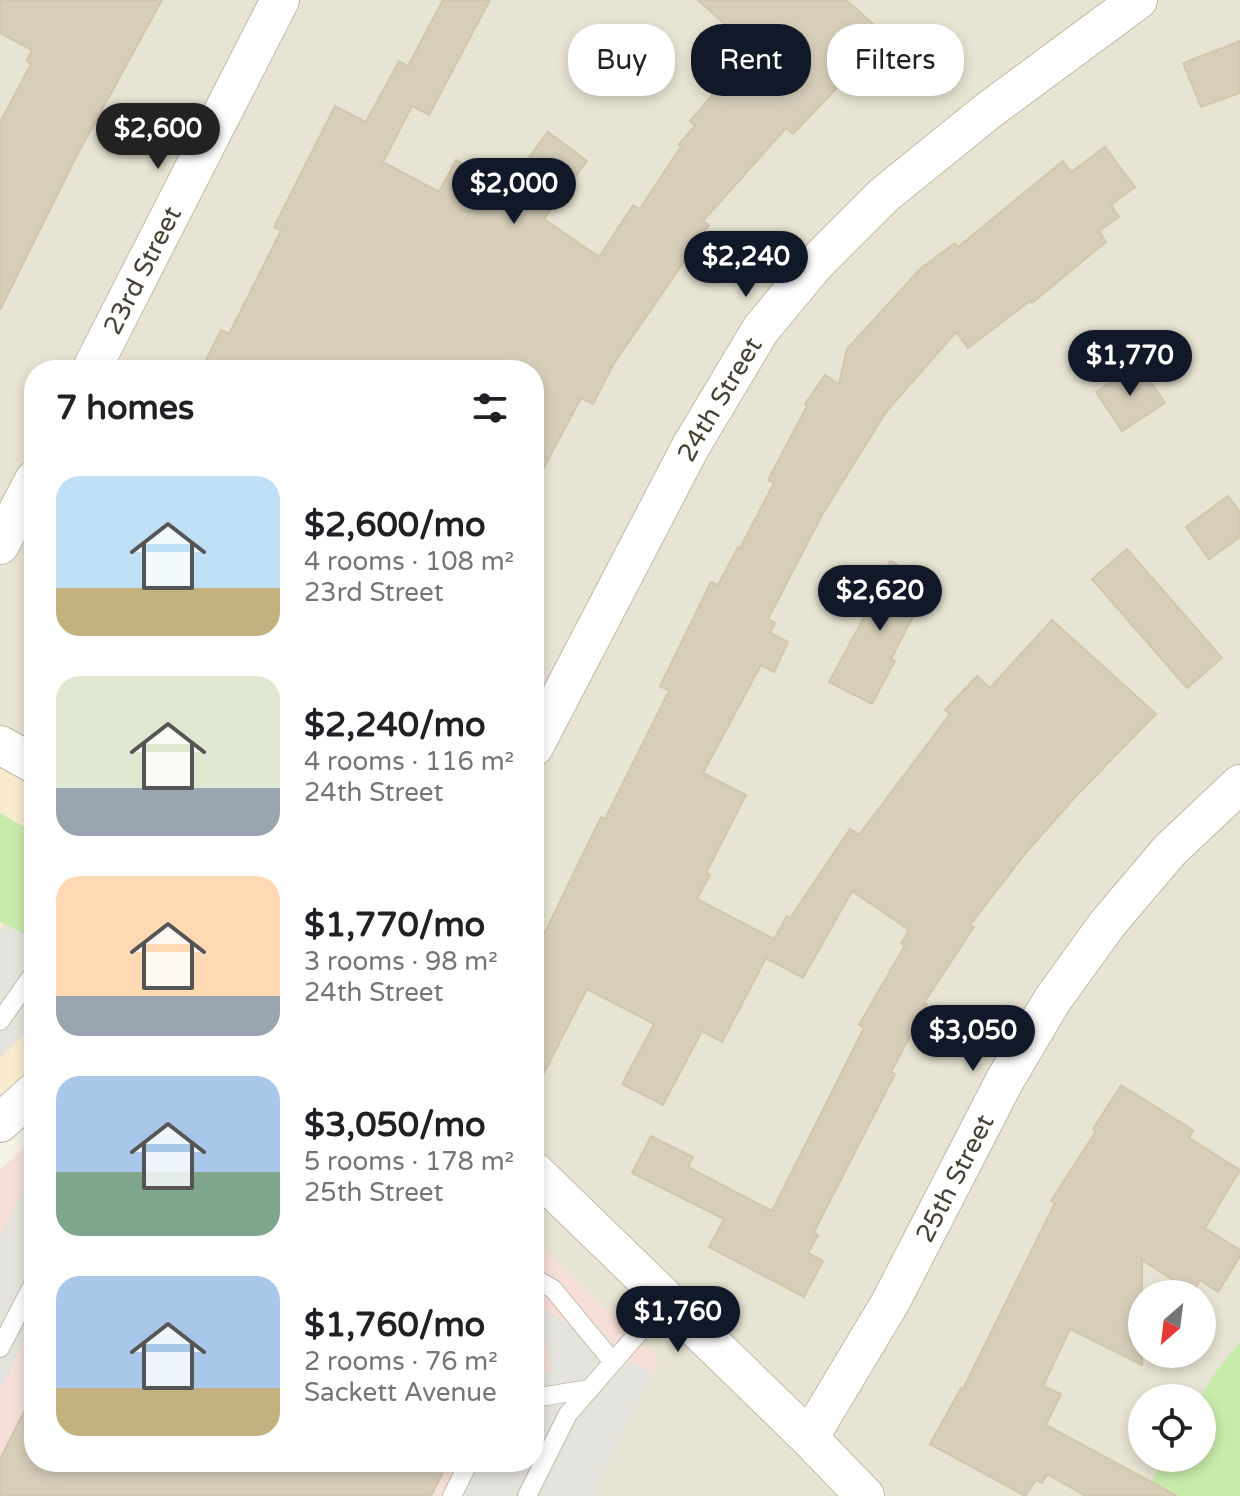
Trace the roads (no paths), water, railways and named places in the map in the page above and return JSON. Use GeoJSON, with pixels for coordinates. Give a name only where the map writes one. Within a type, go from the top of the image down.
{"type":"FeatureCollection","features":[{"type":"Feature","properties":{"kind":"street","name":"23rd Street"},"geometry":{"type":"LineString","coordinates":[[96,360],[280,0]]}},
{"type":"Feature","properties":{"kind":"street","name":"24th Street"},"geometry":{"type":"LineString","coordinates":[[544,728],[691,446],[761,329],[815,264],[884,195],[989,110],[1138,0]]}},
{"type":"Feature","properties":{"kind":"street"},"geometry":{"type":"LineString","coordinates":[[0,545],[24,499]]}},
{"type":"Feature","properties":{"kind":"street"},"geometry":{"type":"LineString","coordinates":[[0,745],[24,758]]}},
{"type":"Feature","properties":{"kind":"street","name":"25th Street"},"geometry":{"type":"LineString","coordinates":[[809,1438],[890,1303],[1005,1080],[1053,999],[1108,923],[1170,850],[1240,784]]}},
{"type":"Feature","properties":{"kind":"street"},"geometry":{"type":"LineString","coordinates":[[1,1119],[24,1100]]}},
{"type":"Feature","properties":{"kind":"street"},"geometry":{"type":"LineString","coordinates":[[544,1181],[865,1496]]}},
{"type":"Feature","properties":{"kind":"lane"},"geometry":{"type":"LineString","coordinates":[[0,1021],[24,987]]}},
{"type":"Feature","properties":{"kind":"lane"},"geometry":{"type":"LineString","coordinates":[[544,1284],[553,1289],[613,1362]]}},
{"type":"Feature","properties":{"kind":"lane"},"geometry":{"type":"LineString","coordinates":[[544,1462],[568,1414],[667,1300]]}},
{"type":"Feature","properties":{"kind":"lane"},"geometry":{"type":"LineString","coordinates":[[0,1348],[24,1302]]}},
{"type":"Feature","properties":{"kind":"lane"},"geometry":{"type":"LineString","coordinates":[[544,1396],[589,1389]]}},
{"type":"Feature","properties":{"kind":"lane"},"geometry":{"type":"LineString","coordinates":[[452,1496],[464,1472]]}},
{"type":"Feature","properties":{"kind":"lane"},"geometry":{"type":"LineString","coordinates":[[527,1496],[539,1472]]}}]}
